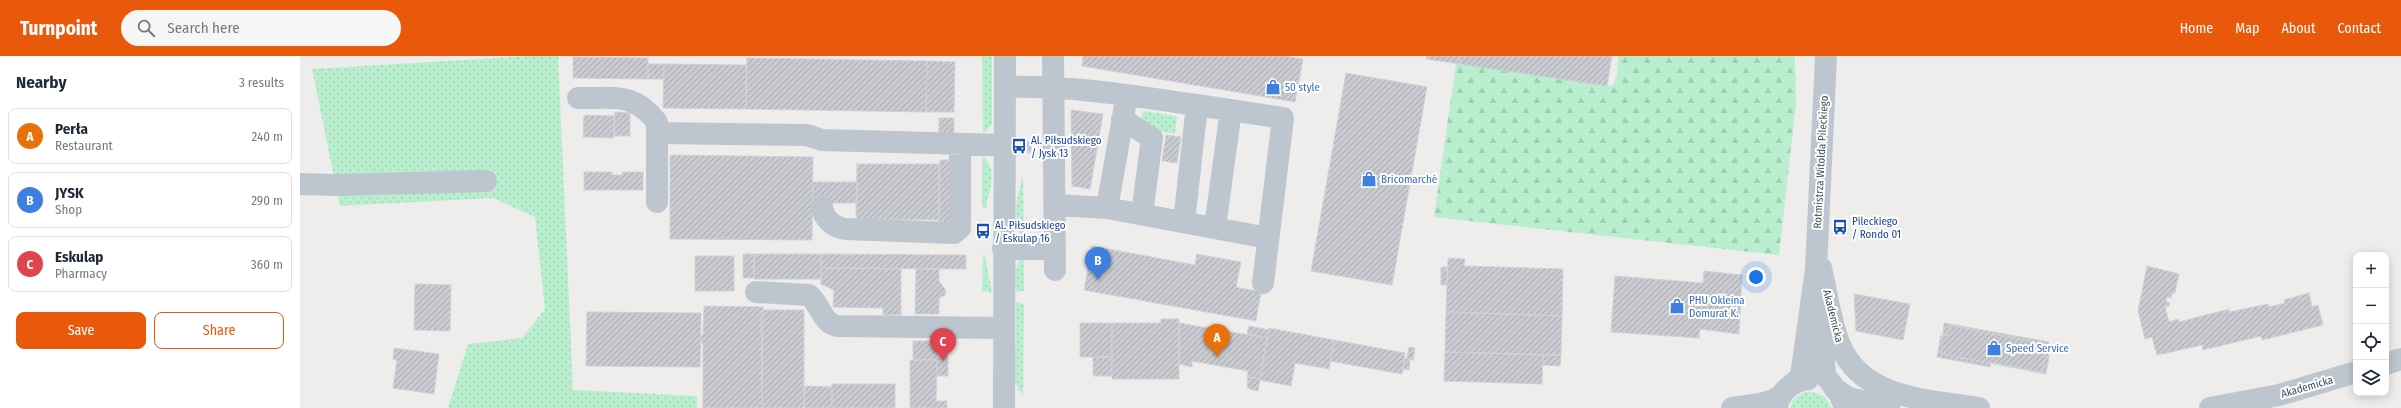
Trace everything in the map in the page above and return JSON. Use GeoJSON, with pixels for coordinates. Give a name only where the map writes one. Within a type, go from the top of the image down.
{"type":"FeatureCollection","features":[{"type":"Feature","properties":{"kind":"street"},"geometry":{"type":"LineString","coordinates":[[1004,408],[1003,145],[1005,56]]}},
{"type":"Feature","properties":{"kind":"street"},"geometry":{"type":"LineString","coordinates":[[1003,249],[1055,259],[1055,88],[1053,56]]}},
{"type":"Feature","properties":{"kind":"street","name":"Rotmistrza Witolda Pileckiego"},"geometry":{"type":"LineString","coordinates":[[1784,395],[1800,378],[1816,258],[1826,56]]}},
{"type":"Feature","properties":{"kind":"street"},"geometry":{"type":"LineString","coordinates":[[1004,88],[1055,88],[1127,95],[1283,118],[1263,283]]}},
{"type":"Feature","properties":{"kind":"street"},"geometry":{"type":"LineString","coordinates":[[1107,208],[1127,95]]}},
{"type":"Feature","properties":{"kind":"street"},"geometry":{"type":"LineString","coordinates":[[578,98],[628,99],[639,102],[657,122],[657,202]]}},
{"type":"Feature","properties":{"kind":"street"},"geometry":{"type":"LineString","coordinates":[[1184,222],[1197,105]]}},
{"type":"Feature","properties":{"kind":"street"},"geometry":{"type":"LineString","coordinates":[[1215,227],[1231,110]]}},
{"type":"Feature","properties":{"kind":"street"},"geometry":{"type":"LineString","coordinates":[[1122,120],[1152,138],[1142,214]]}},
{"type":"Feature","properties":{"kind":"street"},"geometry":{"type":"LineString","coordinates":[[657,133],[807,135],[822,140],[1003,145]]}},
{"type":"Feature","properties":{"kind":"street"},"geometry":{"type":"LineString","coordinates":[[822,206],[827,219],[839,228],[954,233],[960,228],[960,144]]}},
{"type":"Feature","properties":{"kind":"street"},"geometry":{"type":"LineString","coordinates":[[300,184],[337,185],[486,181]]}},
{"type":"Feature","properties":{"kind":"street"},"geometry":{"type":"LineString","coordinates":[[1056,205],[1107,208],[1268,238]]}},
{"type":"Feature","properties":{"kind":"street","name":"Rotmistrza Witolda Pileckiego"},"geometry":{"type":"LineString","coordinates":[[1816,258],[1824,370],[1827,379],[1834,388],[1845,408]]}},
{"type":"Feature","properties":{"kind":"street","name":"Akademicka"},"geometry":{"type":"LineString","coordinates":[[1816,258],[1837,337],[1848,359],[1862,376],[1878,386],[1896,393],[1979,408]]}},
{"type":"Feature","properties":{"kind":"street"},"geometry":{"type":"LineString","coordinates":[[756,292],[810,295],[816,300],[825,320],[831,325],[837,326],[1003,328]]}},
{"type":"Feature","properties":{"kind":"street"},"geometry":{"type":"LineString","coordinates":[[2389,363],[2401,359]]}},
{"type":"Feature","properties":{"kind":"street","name":"Akademicka"},"geometry":{"type":"LineString","coordinates":[[2210,408],[2279,395],[2353,373]]}},
{"type":"Feature","properties":{"kind":"street"},"geometry":{"type":"LineString","coordinates":[[1732,408],[1775,400],[1812,379],[1824,382],[1849,398],[1889,408]]}},
{"type":"Feature","properties":{"kind":"green space"},"geometry":{"type":"Polygon","coordinates":[[[530,56],[558,56],[573,390],[697,396],[697,408],[448,408],[468,344],[522,338],[545,309],[535,217],[493,198],[340,206],[312,69],[530,56]]]}},
{"type":"Feature","properties":{"kind":"green space"},"geometry":{"type":"Polygon","coordinates":[[[982,56],[992,56],[992,124],[983,134],[982,56]]]}},
{"type":"Feature","properties":{"kind":"green space"},"geometry":{"type":"Polygon","coordinates":[[[1618,56],[1795,56],[1796,102],[1779,255],[1434,217],[1456,63],[1613,86],[1617,74],[1618,56]]]}},
{"type":"Feature","properties":{"kind":"green space"},"geometry":{"type":"Polygon","coordinates":[[[1143,111],[1177,116],[1175,134],[1140,127],[1143,111]]]}},
{"type":"Feature","properties":{"kind":"green space"},"geometry":{"type":"Polygon","coordinates":[[[982,156],[987,161],[992,174],[986,209],[982,207],[982,156]]]}},
{"type":"Feature","properties":{"kind":"green space"},"geometry":{"type":"Polygon","coordinates":[[[1022,178],[1024,238],[1019,232],[1016,218],[1017,201],[1022,178]]]}},
{"type":"Feature","properties":{"kind":"green space"},"geometry":{"type":"Polygon","coordinates":[[[983,254],[985,255],[992,293],[982,291],[983,254]]]}},
{"type":"Feature","properties":{"kind":"green space"},"geometry":{"type":"Polygon","coordinates":[[[1024,258],[1024,291],[1016,292],[1016,268],[1020,260],[1024,258]]]}},
{"type":"Feature","properties":{"kind":"green space"},"geometry":{"type":"Polygon","coordinates":[[[1016,302],[1024,304],[1023,395],[1018,389],[1015,381],[1016,302]]]}},
{"type":"Feature","properties":{"kind":"green space"},"geometry":{"type":"Polygon","coordinates":[[[1809,391],[1824,396],[1832,408],[1790,408],[1797,397],[1809,391]]]}},
{"type":"Feature","properties":{"kind":"building"},"geometry":{"type":"Polygon","coordinates":[[[1083,56],[1283,56],[1303,59],[1295,102],[1082,66],[1083,56]]]}},
{"type":"Feature","properties":{"kind":"building"},"geometry":{"type":"Polygon","coordinates":[[[1427,56],[1460,56],[1459,64],[1426,59],[1427,56]]]}},
{"type":"Feature","properties":{"kind":"building"},"geometry":{"type":"Polygon","coordinates":[[[1460,56],[1612,56],[1607,86],[1459,64],[1460,56]]]}},
{"type":"Feature","properties":{"kind":"building"},"geometry":{"type":"Polygon","coordinates":[[[573,57],[648,58],[648,79],[573,78],[573,57]]]}},
{"type":"Feature","properties":{"kind":"building"},"geometry":{"type":"Polygon","coordinates":[[[747,58],[927,61],[926,112],[746,109],[747,58]]]}},
{"type":"Feature","properties":{"kind":"building"},"geometry":{"type":"Polygon","coordinates":[[[927,61],[955,62],[954,112],[926,112],[927,61]]]}},
{"type":"Feature","properties":{"kind":"building"},"geometry":{"type":"Polygon","coordinates":[[[648,64],[664,64],[664,79],[648,79],[648,64]]]}},
{"type":"Feature","properties":{"kind":"building"},"geometry":{"type":"Polygon","coordinates":[[[664,64],[746,65],[746,109],[663,108],[664,64]]]}},
{"type":"Feature","properties":{"kind":"building","name":"Bricomarché"},"geometry":{"type":"Polygon","coordinates":[[[1346,73],[1427,87],[1392,285],[1311,271],[1346,73]]]}},
{"type":"Feature","properties":{"kind":"building"},"geometry":{"type":"Polygon","coordinates":[[[1071,110],[1103,114],[1090,189],[1072,186],[1071,110]]]}},
{"type":"Feature","properties":{"kind":"building"},"geometry":{"type":"Polygon","coordinates":[[[615,112],[630,113],[630,136],[614,136],[615,112]]]}},
{"type":"Feature","properties":{"kind":"building"},"geometry":{"type":"Polygon","coordinates":[[[584,115],[614,116],[614,138],[583,137],[584,115]]]}},
{"type":"Feature","properties":{"kind":"building"},"geometry":{"type":"Polygon","coordinates":[[[939,118],[954,118],[954,134],[939,134],[939,118]]]}},
{"type":"Feature","properties":{"kind":"building"},"geometry":{"type":"Polygon","coordinates":[[[1166,135],[1181,137],[1177,163],[1162,161],[1166,135]]]}},
{"type":"Feature","properties":{"kind":"building"},"geometry":{"type":"Polygon","coordinates":[[[1027,142],[1031,142],[1031,153],[1028,153],[1027,142]]]}},
{"type":"Feature","properties":{"kind":"building"},"geometry":{"type":"Polygon","coordinates":[[[670,155],[813,157],[812,240],[670,239],[670,155]]]}},
{"type":"Feature","properties":{"kind":"building"},"geometry":{"type":"Polygon","coordinates":[[[940,160],[956,160],[955,225],[939,225],[940,160]]]}},
{"type":"Feature","properties":{"kind":"building"},"geometry":{"type":"Polygon","coordinates":[[[857,164],[939,164],[939,220],[856,219],[857,164]]]}},
{"type":"Feature","properties":{"kind":"building"},"geometry":{"type":"Polygon","coordinates":[[[584,172],[612,172],[612,175],[622,175],[622,172],[643,172],[643,190],[584,190],[584,172]]]}},
{"type":"Feature","properties":{"kind":"building"},"geometry":{"type":"Polygon","coordinates":[[[813,182],[857,182],[857,203],[813,203],[813,182]]]}},
{"type":"Feature","properties":{"kind":"building"},"geometry":{"type":"Polygon","coordinates":[[[1092,246],[1195,265],[1197,254],[1241,262],[1236,287],[1261,292],[1256,321],[1084,290],[1092,246]]]}},
{"type":"Feature","properties":{"kind":"building"},"geometry":{"type":"Polygon","coordinates":[[[743,254],[754,254],[754,278],[743,278],[743,254]]]}},
{"type":"Feature","properties":{"kind":"building"},"geometry":{"type":"Polygon","coordinates":[[[754,254],[821,254],[821,279],[754,279],[754,254]]]}},
{"type":"Feature","properties":{"kind":"building"},"geometry":{"type":"Polygon","coordinates":[[[821,254],[966,255],[966,269],[821,268],[821,254]]]}},
{"type":"Feature","properties":{"kind":"building"},"geometry":{"type":"Polygon","coordinates":[[[695,256],[734,256],[734,291],[695,291],[695,256]]]}},
{"type":"Feature","properties":{"kind":"building"},"geometry":{"type":"Polygon","coordinates":[[[1448,258],[1465,259],[1464,266],[1563,269],[1562,316],[1446,312],[1448,258]]]}},
{"type":"Feature","properties":{"kind":"building"},"geometry":{"type":"Polygon","coordinates":[[[2147,266],[2179,274],[2175,293],[2173,293],[2171,298],[2167,297],[2166,302],[2170,303],[2169,306],[2165,307],[2169,322],[2178,319],[2179,322],[2229,309],[2229,312],[2268,304],[2269,307],[2285,303],[2284,300],[2309,293],[2312,307],[2318,305],[2323,325],[2262,340],[2261,336],[2203,350],[2202,345],[2157,355],[2152,337],[2145,339],[2138,311],[2147,266]]]}},
{"type":"Feature","properties":{"kind":"building"},"geometry":{"type":"Polygon","coordinates":[[[1441,267],[1447,267],[1447,285],[1441,285],[1441,267]]]}},
{"type":"Feature","properties":{"kind":"building"},"geometry":{"type":"Polygon","coordinates":[[[821,268],[901,269],[901,315],[883,315],[883,308],[833,307],[834,290],[821,284],[821,268]]]}},
{"type":"Feature","properties":{"kind":"building"},"geometry":{"type":"Polygon","coordinates":[[[916,269],[939,269],[939,281],[946,290],[945,295],[939,298],[939,314],[915,314],[916,269]]]}},
{"type":"Feature","properties":{"kind":"building","name":"PHU Okleina Domurat K."},"geometry":{"type":"Polygon","coordinates":[[[1704,271],[1742,275],[1739,334],[1700,329],[1699,338],[1611,332],[1615,276],[1703,283],[1704,271]]]}},
{"type":"Feature","properties":{"kind":"building"},"geometry":{"type":"Polygon","coordinates":[[[415,284],[451,285],[450,331],[414,330],[415,284]]]}},
{"type":"Feature","properties":{"kind":"building"},"geometry":{"type":"Polygon","coordinates":[[[1854,294],[1910,304],[1903,340],[1856,331],[1854,294]]]}},
{"type":"Feature","properties":{"kind":"building"},"geometry":{"type":"Polygon","coordinates":[[[704,306],[763,307],[762,408],[703,408],[703,343],[701,343],[701,335],[703,335],[704,306]]]}},
{"type":"Feature","properties":{"kind":"building"},"geometry":{"type":"Polygon","coordinates":[[[761,310],[804,310],[804,408],[762,408],[761,310]]]}},
{"type":"Feature","properties":{"kind":"building"},"geometry":{"type":"Polygon","coordinates":[[[587,312],[701,313],[700,367],[586,366],[587,312]]]}},
{"type":"Feature","properties":{"kind":"building"},"geometry":{"type":"Polygon","coordinates":[[[1446,312],[1562,316],[1561,355],[1445,352],[1446,312]]]}},
{"type":"Feature","properties":{"kind":"building"},"geometry":{"type":"Polygon","coordinates":[[[1161,319],[1179,319],[1179,379],[1112,379],[1112,323],[1161,323],[1161,319]]]}},
{"type":"Feature","properties":{"kind":"building"},"geometry":{"type":"Polygon","coordinates":[[[1080,323],[1112,323],[1112,357],[1080,357],[1080,323]]]}},
{"type":"Feature","properties":{"kind":"building"},"geometry":{"type":"Polygon","coordinates":[[[1179,323],[1267,338],[1260,379],[1247,377],[1248,371],[1192,361],[1192,367],[1179,364],[1179,323]]]}},
{"type":"Feature","properties":{"kind":"building","name":"Speed Service"},"geometry":{"type":"Polygon","coordinates":[[[1944,323],[2049,342],[2042,372],[1941,354],[1944,323]]]}},
{"type":"Feature","properties":{"kind":"building","name":"Speed Service"},"geometry":{"type":"Polygon","coordinates":[[[1949,325],[2051,345],[2046,374],[1990,363],[1990,367],[1937,357],[1941,335],[1947,336],[1949,325]]]}},
{"type":"Feature","properties":{"kind":"building"},"geometry":{"type":"Polygon","coordinates":[[[1249,326],[1269,330],[1267,338],[1247,334],[1249,326]]]}},
{"type":"Feature","properties":{"kind":"building"},"geometry":{"type":"Polygon","coordinates":[[[1269,328],[1334,340],[1329,369],[1295,363],[1291,386],[1260,380],[1269,328]]]}},
{"type":"Feature","properties":{"kind":"building"},"geometry":{"type":"Polygon","coordinates":[[[1334,340],[1405,353],[1402,374],[1330,361],[1334,340]]]}},
{"type":"Feature","properties":{"kind":"building"},"geometry":{"type":"Polygon","coordinates":[[[913,341],[948,341],[948,376],[936,376],[937,360],[913,360],[913,341]]]}},
{"type":"Feature","properties":{"kind":"building"},"geometry":{"type":"Polygon","coordinates":[[[1409,347],[1415,348],[1413,360],[1407,358],[1409,347]]]}},
{"type":"Feature","properties":{"kind":"building"},"geometry":{"type":"Polygon","coordinates":[[[394,348],[439,354],[434,394],[393,388],[397,360],[393,359],[394,348]]]}},
{"type":"Feature","properties":{"kind":"building"},"geometry":{"type":"Polygon","coordinates":[[[1445,352],[1543,355],[1542,384],[1444,381],[1445,352]]]}},
{"type":"Feature","properties":{"kind":"building"},"geometry":{"type":"Polygon","coordinates":[[[1543,355],[1561,355],[1560,366],[1543,365],[1543,355]]]}},
{"type":"Feature","properties":{"kind":"building"},"geometry":{"type":"Polygon","coordinates":[[[1093,357],[1112,357],[1112,376],[1093,376],[1093,357]]]}},
{"type":"Feature","properties":{"kind":"building"},"geometry":{"type":"Polygon","coordinates":[[[1405,358],[1410,359],[1409,370],[1403,369],[1405,358]]]}},
{"type":"Feature","properties":{"kind":"building"},"geometry":{"type":"Polygon","coordinates":[[[910,360],[937,360],[936,401],[947,401],[947,408],[910,408],[910,360]]]}},
{"type":"Feature","properties":{"kind":"building"},"geometry":{"type":"Polygon","coordinates":[[[1248,377],[1260,379],[1258,391],[1247,388],[1248,377]]]}},
{"type":"Feature","properties":{"kind":"building"},"geometry":{"type":"Polygon","coordinates":[[[832,384],[895,384],[895,408],[832,408],[832,384]]]}},
{"type":"Feature","properties":{"kind":"building"},"geometry":{"type":"Polygon","coordinates":[[[805,386],[832,387],[832,408],[804,408],[805,386]]]}},
{"type":"Feature","properties":{"kind":"place","name":"50 style"},"geometry":{"type":"Point","coordinates":[1273,87]}},
{"type":"Feature","properties":{"kind":"place","name":"Al. Piłsudskiego / Jysk 13"},"geometry":{"type":"Point","coordinates":[1019,146]}},
{"type":"Feature","properties":{"kind":"place","name":"Bricomarché"},"geometry":{"type":"Point","coordinates":[1369,179]}},
{"type":"Feature","properties":{"kind":"place","name":"Pileckiego / Rondo 01"},"geometry":{"type":"Point","coordinates":[1840,227]}},
{"type":"Feature","properties":{"kind":"place","name":"Al. Piłsudskiego / Eskulap 16"},"geometry":{"type":"Point","coordinates":[983,231]}},
{"type":"Feature","properties":{"kind":"place","name":"JYSK"},"geometry":{"type":"Point","coordinates":[1098,280]}},
{"type":"Feature","properties":{"kind":"place","name":"PHU Okleina Domurat K."},"geometry":{"type":"Point","coordinates":[1677,306]}},
{"type":"Feature","properties":{"kind":"place","name":"Speed Service"},"geometry":{"type":"Point","coordinates":[1994,348]}},
{"type":"Feature","properties":{"kind":"place","name":"Perła"},"geometry":{"type":"Point","coordinates":[1217,357]}},
{"type":"Feature","properties":{"kind":"place","name":"Eskulap"},"geometry":{"type":"Point","coordinates":[943,361]}}]}
